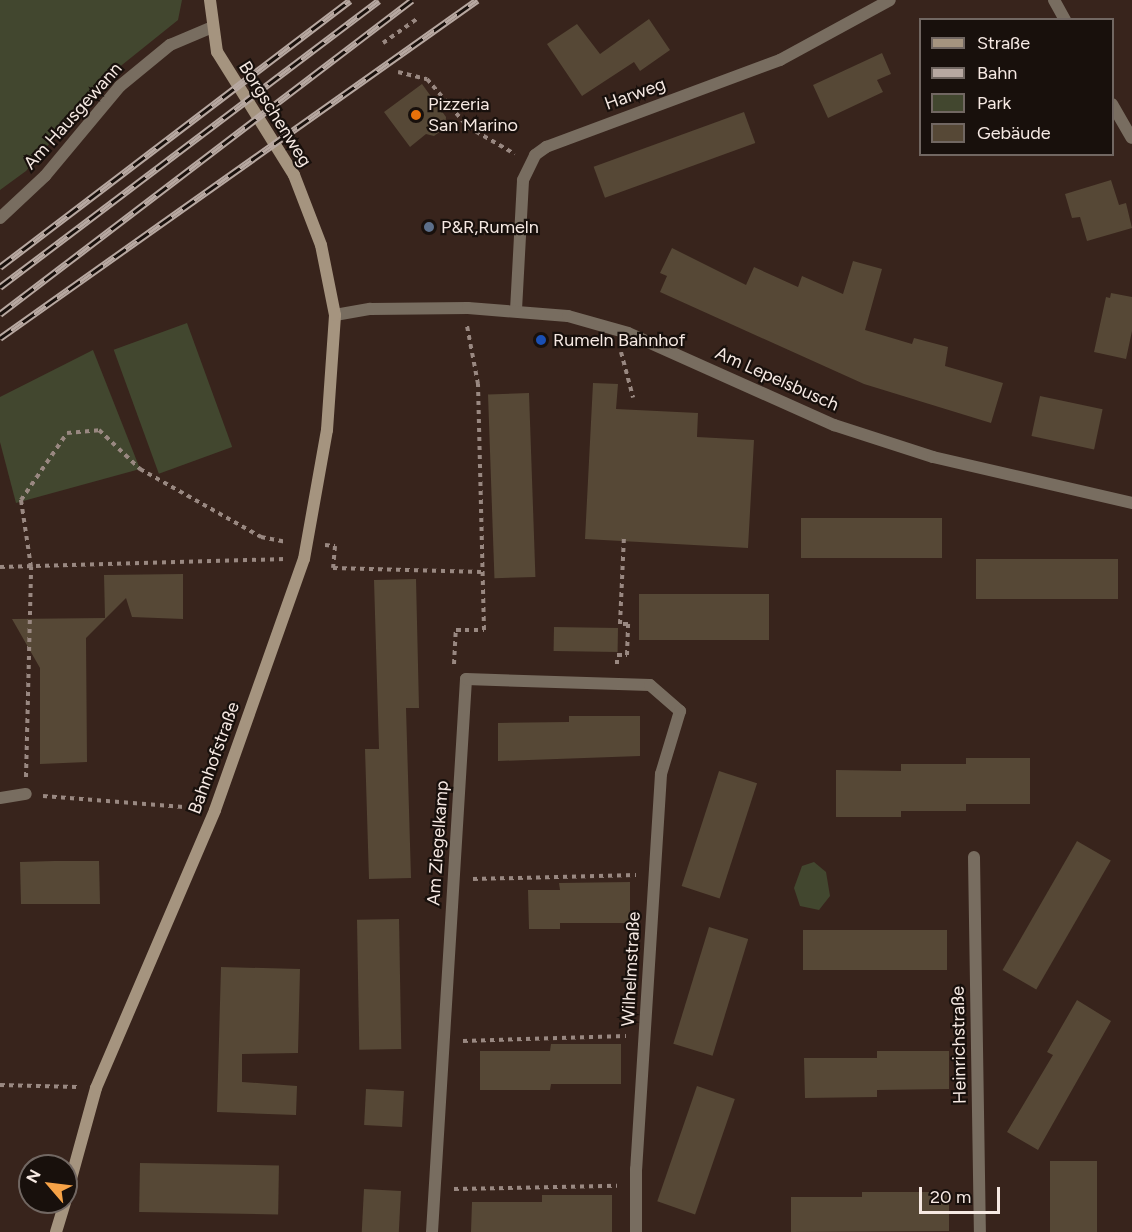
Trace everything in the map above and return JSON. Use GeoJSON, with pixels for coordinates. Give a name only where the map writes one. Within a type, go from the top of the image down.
{"type":"FeatureCollection","features":[{"type":"Feature","properties":{"kind":"main road","name":"Borgschenweg"},"geometry":{"type":"LineString","coordinates":[[210,0],[210,28],[227,73],[294,175],[321,245],[335,315]]}},
{"type":"Feature","properties":{"kind":"main road","name":"Bahnhofstraße"},"geometry":{"type":"LineString","coordinates":[[78,1154],[96,1088],[215,810],[304,559],[327,430],[335,315]]}},
{"type":"Feature","properties":{"kind":"main road"},"geometry":{"type":"LineString","coordinates":[[56,1232],[61,1214]]}},
{"type":"Feature","properties":{"kind":"street","name":"Harweg"},"geometry":{"type":"LineString","coordinates":[[529,161],[546,147],[780,60],[891,0]]}},
{"type":"Feature","properties":{"kind":"street"},"geometry":{"type":"LineString","coordinates":[[1054,0],[1064,18]]}},
{"type":"Feature","properties":{"kind":"street","name":"Am Hausgewann"},"geometry":{"type":"LineString","coordinates":[[0,218],[45,176],[127,80],[170,45],[210,28]]}},
{"type":"Feature","properties":{"kind":"street"},"geometry":{"type":"LineString","coordinates":[[1114,106],[1132,138]]}},
{"type":"Feature","properties":{"kind":"street"},"geometry":{"type":"LineString","coordinates":[[516,310],[523,180],[529,161]]}},
{"type":"Feature","properties":{"kind":"street","name":"Am Lepelsbusch"},"geometry":{"type":"LineString","coordinates":[[335,315],[370,309],[468,308],[516,310],[567,316],[628,333],[834,425],[933,457],[1132,503]]}},
{"type":"Feature","properties":{"kind":"street"},"geometry":{"type":"LineString","coordinates":[[466,679],[617,684]]}},
{"type":"Feature","properties":{"kind":"street","name":"Am Ziegelkamp"},"geometry":{"type":"LineString","coordinates":[[432,1232],[466,679]]}},
{"type":"Feature","properties":{"kind":"street","name":"Wilhelmstraße"},"geometry":{"type":"LineString","coordinates":[[617,684],[650,685],[680,711],[661,774],[636,1186],[636,1232]]}},
{"type":"Feature","properties":{"kind":"street"},"geometry":{"type":"LineString","coordinates":[[0,798],[26,795]]}},
{"type":"Feature","properties":{"kind":"street","name":"Heinrichstraße"},"geometry":{"type":"LineString","coordinates":[[974,857],[980,1232]]}},
{"type":"Feature","properties":{"kind":"path"},"geometry":{"type":"LineString","coordinates":[[383,43],[418,18]]}},
{"type":"Feature","properties":{"kind":"path"},"geometry":{"type":"LineString","coordinates":[[398,72],[427,79],[468,128],[529,161]]}},
{"type":"Feature","properties":{"kind":"path"},"geometry":{"type":"LineString","coordinates":[[466,679],[453,678],[456,630],[484,630],[478,384],[466,338],[468,308]]}},
{"type":"Feature","properties":{"kind":"path"},"geometry":{"type":"LineString","coordinates":[[628,333],[620,353],[633,397]]}},
{"type":"Feature","properties":{"kind":"path"},"geometry":{"type":"LineString","coordinates":[[215,810],[26,795],[31,567],[21,500],[67,433],[99,430],[140,469],[261,537],[335,546],[333,568],[482,572]]}},
{"type":"Feature","properties":{"kind":"path"},"geometry":{"type":"LineString","coordinates":[[617,684],[617,655],[627,655],[628,624],[620,624],[624,536]]}},
{"type":"Feature","properties":{"kind":"path"},"geometry":{"type":"LineString","coordinates":[[0,567],[304,559]]}},
{"type":"Feature","properties":{"kind":"path"},"geometry":{"type":"LineString","coordinates":[[454,879],[654,875]]}},
{"type":"Feature","properties":{"kind":"path"},"geometry":{"type":"LineString","coordinates":[[444,1040],[645,1037]]}},
{"type":"Feature","properties":{"kind":"path"},"geometry":{"type":"LineString","coordinates":[[0,1085],[96,1088]]}},
{"type":"Feature","properties":{"kind":"path"},"geometry":{"type":"LineString","coordinates":[[435,1189],[636,1186]]}},
{"type":"Feature","properties":{"kind":"green space"},"geometry":{"type":"Polygon","coordinates":[[[0,0],[182,0],[178,20],[107,77],[26,171],[0,190],[0,0]]]}},
{"type":"Feature","properties":{"kind":"green space"},"geometry":{"type":"Polygon","coordinates":[[[187,323],[232,447],[159,474],[114,350],[187,323]]]}},
{"type":"Feature","properties":{"kind":"green space"},"geometry":{"type":"Polygon","coordinates":[[[93,350],[140,469],[16,503],[0,442],[0,397],[93,350]]]}},
{"type":"Feature","properties":{"kind":"green space"},"geometry":{"type":"Polygon","coordinates":[[[814,862],[826,872],[830,896],[819,910],[800,906],[794,888],[802,866],[814,862]]]}},
{"type":"Feature","properties":{"kind":"building"},"geometry":{"type":"Polygon","coordinates":[[[649,19],[670,50],[640,71],[634,62],[582,96],[547,44],[577,24],[600,54],[649,19]]]}},
{"type":"Feature","properties":{"kind":"building"},"geometry":{"type":"Polygon","coordinates":[[[882,53],[891,74],[877,80],[883,92],[828,118],[813,85],[882,53]]]}},
{"type":"Feature","properties":{"kind":"building","name":"Pizzeria San Marino"},"geometry":{"type":"Polygon","coordinates":[[[422,84],[446,117],[445,128],[434,136],[426,134],[410,147],[384,112],[422,84]]]}},
{"type":"Feature","properties":{"kind":"building"},"geometry":{"type":"Polygon","coordinates":[[[744,112],[755,143],[605,198],[594,167],[744,112]]]}},
{"type":"Feature","properties":{"kind":"building"},"geometry":{"type":"Polygon","coordinates":[[[1111,180],[1119,205],[1126,203],[1132,228],[1087,241],[1080,217],[1072,218],[1065,194],[1111,180]]]}},
{"type":"Feature","properties":{"kind":"building"},"geometry":{"type":"Polygon","coordinates":[[[672,248],[746,285],[754,267],[798,287],[802,276],[843,294],[853,261],[882,269],[865,330],[912,344],[914,338],[948,347],[945,366],[1003,383],[991,423],[864,384],[660,292],[667,276],[660,273],[672,248]]]}},
{"type":"Feature","properties":{"kind":"building"},"geometry":{"type":"Polygon","coordinates":[[[1111,293],[1132,297],[1132,331],[1126,359],[1094,352],[1106,297],[1110,298],[1111,293]]]}},
{"type":"Feature","properties":{"kind":"building"},"geometry":{"type":"Polygon","coordinates":[[[593,383],[618,384],[616,409],[698,413],[697,437],[754,440],[748,548],[585,539],[593,383]]]}},
{"type":"Feature","properties":{"kind":"building"},"geometry":{"type":"Polygon","coordinates":[[[529,393],[535,577],[494,578],[488,394],[529,393]]]}},
{"type":"Feature","properties":{"kind":"building"},"geometry":{"type":"Polygon","coordinates":[[[1040,396],[1103,409],[1094,449],[1031,436],[1040,396]]]}},
{"type":"Feature","properties":{"kind":"building"},"geometry":{"type":"Polygon","coordinates":[[[801,518],[942,518],[942,558],[801,558],[801,518]]]}},
{"type":"Feature","properties":{"kind":"building"},"geometry":{"type":"Polygon","coordinates":[[[976,559],[1118,559],[1118,599],[976,599],[976,559]]]}},
{"type":"Feature","properties":{"kind":"building"},"geometry":{"type":"Polygon","coordinates":[[[183,574],[183,619],[132,617],[126,598],[86,638],[87,762],[40,764],[40,668],[12,619],[105,618],[104,575],[183,574]]]}},
{"type":"Feature","properties":{"kind":"building"},"geometry":{"type":"Polygon","coordinates":[[[416,579],[419,708],[406,708],[411,878],[369,879],[365,749],[379,749],[374,580],[416,579]]]}},
{"type":"Feature","properties":{"kind":"building"},"geometry":{"type":"Polygon","coordinates":[[[639,594],[769,594],[769,640],[639,640],[639,594]]]}},
{"type":"Feature","properties":{"kind":"building"},"geometry":{"type":"Polygon","coordinates":[[[554,627],[618,628],[618,652],[554,651],[554,627]]]}},
{"type":"Feature","properties":{"kind":"building"},"geometry":{"type":"Polygon","coordinates":[[[569,716],[640,716],[640,756],[498,761],[498,723],[569,722],[569,716]]]}},
{"type":"Feature","properties":{"kind":"building"},"geometry":{"type":"Polygon","coordinates":[[[966,758],[1030,758],[1030,804],[966,804],[966,811],[901,811],[901,817],[836,817],[836,770],[901,771],[901,764],[966,764],[966,758]]]}},
{"type":"Feature","properties":{"kind":"building"},"geometry":{"type":"Polygon","coordinates":[[[719,771],[757,783],[720,898],[682,886],[719,771]]]}},
{"type":"Feature","properties":{"kind":"building"},"geometry":{"type":"Polygon","coordinates":[[[1077,841],[1111,860],[1036,990],[1002,970],[1077,841]]]}},
{"type":"Feature","properties":{"kind":"building"},"geometry":{"type":"Polygon","coordinates":[[[99,861],[100,904],[21,904],[20,862],[99,861]]]}},
{"type":"Feature","properties":{"kind":"building"},"geometry":{"type":"Polygon","coordinates":[[[630,882],[630,923],[560,923],[560,929],[529,929],[528,890],[560,890],[559,883],[630,882]]]}},
{"type":"Feature","properties":{"kind":"building"},"geometry":{"type":"Polygon","coordinates":[[[399,919],[401,1049],[359,1050],[357,920],[399,919]]]}},
{"type":"Feature","properties":{"kind":"building"},"geometry":{"type":"Polygon","coordinates":[[[709,927],[748,939],[713,1056],[673,1044],[709,927]]]}},
{"type":"Feature","properties":{"kind":"building"},"geometry":{"type":"Polygon","coordinates":[[[803,930],[947,930],[947,970],[803,970],[803,930]]]}},
{"type":"Feature","properties":{"kind":"building"},"geometry":{"type":"Polygon","coordinates":[[[221,967],[300,969],[298,1053],[242,1054],[242,1082],[297,1086],[296,1115],[217,1112],[221,967]]]}},
{"type":"Feature","properties":{"kind":"building"},"geometry":{"type":"Polygon","coordinates":[[[1077,1000],[1111,1021],[1038,1150],[1007,1132],[1053,1055],[1047,1052],[1077,1000]]]}},
{"type":"Feature","properties":{"kind":"building"},"geometry":{"type":"Polygon","coordinates":[[[551,1044],[621,1044],[621,1084],[551,1084],[550,1090],[480,1090],[480,1051],[550,1051],[551,1044]]]}},
{"type":"Feature","properties":{"kind":"building"},"geometry":{"type":"Polygon","coordinates":[[[877,1051],[949,1051],[949,1089],[877,1090],[877,1097],[805,1098],[804,1058],[877,1058],[877,1051]]]}},
{"type":"Feature","properties":{"kind":"building"},"geometry":{"type":"Polygon","coordinates":[[[697,1086],[735,1099],[695,1214],[657,1201],[697,1086]]]}},
{"type":"Feature","properties":{"kind":"building"},"geometry":{"type":"Polygon","coordinates":[[[366,1089],[404,1091],[402,1127],[364,1125],[366,1089]]]}},
{"type":"Feature","properties":{"kind":"building"},"geometry":{"type":"Polygon","coordinates":[[[1050,1161],[1097,1161],[1097,1232],[1050,1232],[1050,1161]]]}},
{"type":"Feature","properties":{"kind":"building"},"geometry":{"type":"Polygon","coordinates":[[[140,1163],[279,1165],[278,1214],[139,1212],[140,1163]]]}},
{"type":"Feature","properties":{"kind":"building"},"geometry":{"type":"Polygon","coordinates":[[[364,1189],[401,1191],[399,1232],[362,1232],[364,1189]]]}},
{"type":"Feature","properties":{"kind":"building"},"geometry":{"type":"Polygon","coordinates":[[[862,1192],[949,1192],[949,1231],[791,1232],[791,1197],[862,1197],[862,1192]]]}},
{"type":"Feature","properties":{"kind":"building"},"geometry":{"type":"Polygon","coordinates":[[[542,1195],[612,1195],[612,1232],[471,1232],[472,1202],[542,1202],[542,1195]]]}},
{"type":"Feature","properties":{"kind":"railway"},"geometry":{"type":"LineString","coordinates":[[0,267],[350,0]]}},
{"type":"Feature","properties":{"kind":"railway"},"geometry":{"type":"LineString","coordinates":[[0,287],[379,0]]}},
{"type":"Feature","properties":{"kind":"railway"},"geometry":{"type":"LineString","coordinates":[[0,314],[412,0]]}},
{"type":"Feature","properties":{"kind":"railway"},"geometry":{"type":"LineString","coordinates":[[0,338],[477,0]]}},
{"type":"Feature","properties":{"kind":"place","name":"Pizzeria San Marino"},"geometry":{"type":"Point","coordinates":[416,115]}},
{"type":"Feature","properties":{"kind":"place","name":"P&R,Rumeln"},"geometry":{"type":"Point","coordinates":[429,227]}},
{"type":"Feature","properties":{"kind":"place","name":"Rumeln Bahnhof"},"geometry":{"type":"Point","coordinates":[541,340]}}]}
